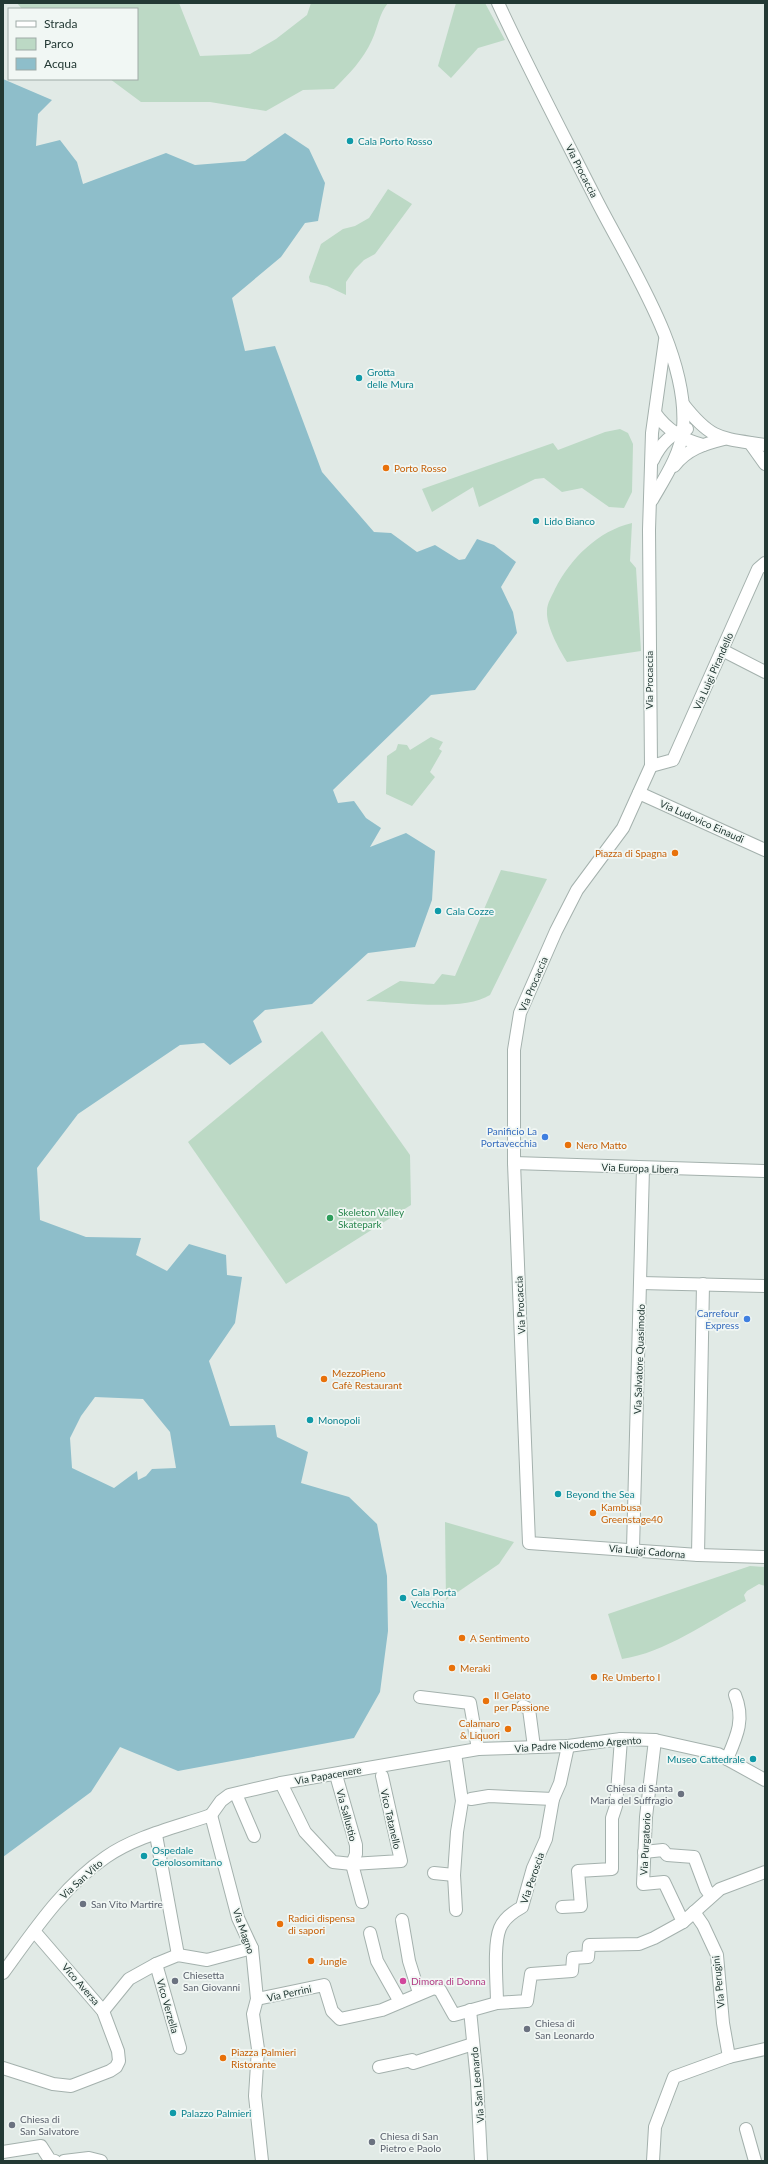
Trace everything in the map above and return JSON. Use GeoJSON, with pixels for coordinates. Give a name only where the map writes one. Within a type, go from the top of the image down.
{"type":"FeatureCollection","features":[{"type":"Feature","properties":{"kind":"street","name":"Via Procaccia"},"geometry":{"type":"LineString","coordinates":[[498,3],[648,298],[679,378],[683,404],[680,434],[668,474],[651,501]]}},
{"type":"Feature","properties":{"kind":"street","name":"Via Procaccia"},"geometry":{"type":"LineString","coordinates":[[529,1543],[514,1163],[514,1050],[520,1013],[553,936],[577,890],[623,828],[651,766],[649,642],[653,460],[652,433],[665,340]]}},
{"type":"Feature","properties":{"kind":"street"},"geometry":{"type":"LineString","coordinates":[[683,404],[695,419],[713,435],[724,439],[765,445]]}},
{"type":"Feature","properties":{"kind":"street"},"geometry":{"type":"LineString","coordinates":[[655,412],[662,423],[703,445]]}},
{"type":"Feature","properties":{"kind":"street"},"geometry":{"type":"LineString","coordinates":[[653,460],[660,446],[680,434],[693,427],[706,429]]}},
{"type":"Feature","properties":{"kind":"street"},"geometry":{"type":"LineString","coordinates":[[668,474],[682,455],[703,445],[724,439]]}},
{"type":"Feature","properties":{"kind":"street"},"geometry":{"type":"LineString","coordinates":[[750,443],[765,464]]}},
{"type":"Feature","properties":{"kind":"street","name":"Via Luigi Pirandello"},"geometry":{"type":"LineString","coordinates":[[651,766],[673,760],[758,569],[765,564]]}},
{"type":"Feature","properties":{"kind":"street"},"geometry":{"type":"LineString","coordinates":[[722,650],[765,672]]}},
{"type":"Feature","properties":{"kind":"street","name":"Via Ludovico Einaudi"},"geometry":{"type":"LineString","coordinates":[[639,793],[765,850]]}},
{"type":"Feature","properties":{"kind":"street","name":"Via Europa Libera"},"geometry":{"type":"LineString","coordinates":[[514,1163],[765,1171]]}},
{"type":"Feature","properties":{"kind":"street","name":"Via Salvatore Quasimodo"},"geometry":{"type":"LineString","coordinates":[[633,1549],[643,1168]]}},
{"type":"Feature","properties":{"kind":"street"},"geometry":{"type":"LineString","coordinates":[[641,1283],[765,1286]]}},
{"type":"Feature","properties":{"kind":"street"},"geometry":{"type":"LineString","coordinates":[[698,1555],[703,1284]]}},
{"type":"Feature","properties":{"kind":"street","name":"Via Luigi Cadorna"},"geometry":{"type":"LineString","coordinates":[[529,1543],[633,1549],[698,1555],[765,1557]]}},
{"type":"Feature","properties":{"kind":"street"},"geometry":{"type":"LineString","coordinates":[[727,1758],[739,1732],[739,1705],[735,1695]]}},
{"type":"Feature","properties":{"kind":"street"},"geometry":{"type":"LineString","coordinates":[[420,1697],[470,1703],[478,1749]]}},
{"type":"Feature","properties":{"kind":"street"},"geometry":{"type":"LineString","coordinates":[[524,1706],[529,1708],[534,1747]]}},
{"type":"Feature","properties":{"kind":"street"},"geometry":{"type":"LineString","coordinates":[[562,1907],[581,1906],[578,1871],[612,1869],[612,1818],[616,1806],[621,1739]]}},
{"type":"Feature","properties":{"kind":"street","name":"Via Padre Nicodemo Argento"},"geometry":{"type":"LineString","coordinates":[[454,1753],[478,1749],[568,1746],[621,1739],[655,1740],[718,1754],[765,1780]]}},
{"type":"Feature","properties":{"kind":"street","name":"Via Purgatorio"},"geometry":{"type":"LineString","coordinates":[[655,1740],[646,1817],[643,1884],[664,1882],[682,1922]]}},
{"type":"Feature","properties":{"kind":"street","name":"Via Peroscia"},"geometry":{"type":"LineString","coordinates":[[497,2003],[497,1954],[500,1928],[509,1914],[522,1907],[533,1868],[546,1839],[553,1798],[560,1783],[568,1746]]}},
{"type":"Feature","properties":{"kind":"street"},"geometry":{"type":"LineString","coordinates":[[454,1753],[462,1801],[457,1832],[454,1875],[456,1910]]}},
{"type":"Feature","properties":{"kind":"street","name":"Via Papacenere"},"geometry":{"type":"LineString","coordinates":[[211,1815],[221,1801],[229,1795],[281,1783],[336,1775],[381,1771],[454,1753]]}},
{"type":"Feature","properties":{"kind":"street","name":"Vico Tatanello"},"geometry":{"type":"LineString","coordinates":[[352,1864],[401,1861],[381,1771]]}},
{"type":"Feature","properties":{"kind":"street","name":"Via Sallustio"},"geometry":{"type":"LineString","coordinates":[[336,1775],[356,1845],[356,1854],[352,1864],[362,1902]]}},
{"type":"Feature","properties":{"kind":"street"},"geometry":{"type":"LineString","coordinates":[[281,1783],[305,1832],[321,1852],[333,1862],[352,1864]]}},
{"type":"Feature","properties":{"kind":"street"},"geometry":{"type":"LineString","coordinates":[[236,1794],[254,1836]]}},
{"type":"Feature","properties":{"kind":"street"},"geometry":{"type":"LineString","coordinates":[[471,1799],[489,1796],[553,1798]]}},
{"type":"Feature","properties":{"kind":"street","name":"Via San Vito"},"geometry":{"type":"LineString","coordinates":[[3,1973],[54,1904],[107,1856],[139,1840],[211,1815]]}},
{"type":"Feature","properties":{"kind":"street","name":"Via Magno"},"geometry":{"type":"LineString","coordinates":[[211,1815],[238,1918],[252,1948],[257,1999],[253,2014],[258,2049],[255,2096],[262,2161]]}},
{"type":"Feature","properties":{"kind":"street"},"geometry":{"type":"LineString","coordinates":[[156,1835],[178,1955]]}},
{"type":"Feature","properties":{"kind":"street"},"geometry":{"type":"LineString","coordinates":[[644,1852],[663,1850],[667,1855],[694,1857],[706,1889],[711,1896]]}},
{"type":"Feature","properties":{"kind":"street"},"geometry":{"type":"LineString","coordinates":[[470,2010],[497,2003],[527,2001],[531,1974],[572,1971],[573,1958],[588,1957],[589,1945],[639,1944],[654,1938],[682,1922],[720,1889],[765,1872]]}},
{"type":"Feature","properties":{"kind":"street"},"geometry":{"type":"LineString","coordinates":[[434,1873],[454,1875]]}},
{"type":"Feature","properties":{"kind":"street","name":"Via Perugini"},"geometry":{"type":"LineString","coordinates":[[694,1912],[703,1925],[717,1955],[723,2023],[729,2056]]}},
{"type":"Feature","properties":{"kind":"street"},"geometry":{"type":"LineString","coordinates":[[402,1920],[409,1961],[419,1993]]}},
{"type":"Feature","properties":{"kind":"street","name":"Vico Aversa"},"geometry":{"type":"LineString","coordinates":[[3,2068],[53,2084],[71,2086],[110,2071],[116,2067],[119,2061],[118,2051],[103,2011],[34,1931]]}},
{"type":"Feature","properties":{"kind":"street"},"geometry":{"type":"LineString","coordinates":[[370,1934],[377,1960],[400,2002]]}},
{"type":"Feature","properties":{"kind":"street"},"geometry":{"type":"LineString","coordinates":[[103,2011],[128,1979],[156,1964],[178,1955],[207,1960],[252,1948]]}},
{"type":"Feature","properties":{"kind":"street","name":"Vico Verzella"},"geometry":{"type":"LineString","coordinates":[[156,1964],[180,2048]]}},
{"type":"Feature","properties":{"kind":"street","name":"Via Perrini"},"geometry":{"type":"LineString","coordinates":[[257,1999],[324,1985],[332,2011],[340,2019],[382,2010],[419,1993],[434,1988],[440,1990],[454,2015],[470,2010]]}},
{"type":"Feature","properties":{"kind":"street","name":"Via San Leonardo"},"geometry":{"type":"LineString","coordinates":[[470,2010],[481,2161]]}},
{"type":"Feature","properties":{"kind":"street"},"geometry":{"type":"LineString","coordinates":[[379,2067],[412,2060],[413,2063],[473,2044]]}},
{"type":"Feature","properties":{"kind":"street"},"geometry":{"type":"LineString","coordinates":[[653,2161],[655,2127],[674,2077],[729,2056],[765,2049]]}},
{"type":"Feature","properties":{"kind":"street"},"geometry":{"type":"LineString","coordinates":[[746,2129],[755,2161]]}},
{"type":"Feature","properties":{"kind":"street"},"geometry":{"type":"LineString","coordinates":[[3,2152],[41,2146],[50,2160],[55,2161]]}},
{"type":"Feature","properties":{"kind":"street"},"geometry":{"type":"LineString","coordinates":[[64,2161],[89,2158],[101,2161]]}},
{"type":"Feature","properties":{"kind":"green space"},"geometry":{"type":"Polygon","coordinates":[[[17,3],[179,3],[200,56],[250,54],[276,39],[307,15],[311,3],[388,3],[372,40],[364,54],[334,89],[303,90],[266,111],[210,102],[141,102],[111,80],[138,80],[138,8],[21,8],[17,3]]]}},
{"type":"Feature","properties":{"kind":"green space"},"geometry":{"type":"Polygon","coordinates":[[[456,3],[485,3],[505,40],[478,48],[451,78],[438,66],[456,3]]]}},
{"type":"Feature","properties":{"kind":"green space"},"geometry":{"type":"Polygon","coordinates":[[[388,189],[412,204],[375,254],[364,260],[355,269],[346,282],[346,295],[327,286],[310,282],[309,277],[321,244],[343,229],[355,226],[369,218],[388,189]]]}},
{"type":"Feature","properties":{"kind":"green space"},"geometry":{"type":"Polygon","coordinates":[[[620,429],[628,433],[633,444],[632,492],[624,508],[609,507],[582,488],[562,492],[544,478],[535,479],[479,507],[473,487],[432,512],[422,489],[553,443],[558,450],[605,432],[620,429]]]}},
{"type":"Feature","properties":{"kind":"green space"},"geometry":{"type":"Polygon","coordinates":[[[632,523],[630,561],[636,568],[641,651],[567,662],[557,644],[547,617],[548,605],[555,589],[569,567],[587,547],[608,532],[632,523]]]}},
{"type":"Feature","properties":{"kind":"green space"},"geometry":{"type":"Polygon","coordinates":[[[431,737],[443,742],[439,749],[442,751],[430,772],[435,777],[412,806],[386,794],[387,756],[396,750],[398,744],[407,745],[410,750],[431,737]]]}},
{"type":"Feature","properties":{"kind":"green space"},"geometry":{"type":"Polygon","coordinates":[[[501,870],[547,879],[490,995],[478,1000],[448,1005],[366,1001],[400,981],[434,984],[442,974],[455,976],[501,870]]]}},
{"type":"Feature","properties":{"kind":"green space"},"geometry":{"type":"Polygon","coordinates":[[[322,1031],[410,1155],[411,1205],[286,1284],[188,1142],[322,1031]]]}},
{"type":"Feature","properties":{"kind":"green space"},"geometry":{"type":"Polygon","coordinates":[[[445,1522],[514,1542],[499,1564],[446,1600],[445,1522]]]}},
{"type":"Feature","properties":{"kind":"green space"},"geometry":{"type":"Polygon","coordinates":[[[750,1566],[765,1567],[765,1586],[759,1584],[747,1591],[744,1595],[746,1601],[702,1627],[670,1643],[638,1656],[622,1659],[608,1614],[750,1566]]]}},
{"type":"Feature","properties":{"kind":"water"},"geometry":{"type":"Polygon","coordinates":[[[3,79],[52,100],[38,114],[36,146],[60,140],[77,162],[83,184],[166,153],[195,165],[245,161],[285,133],[309,149],[325,183],[318,221],[305,223],[281,257],[232,298],[245,351],[275,346],[322,472],[374,532],[391,533],[417,552],[435,545],[459,560],[465,559],[477,539],[494,545],[516,562],[501,587],[513,612],[517,633],[475,690],[431,695],[333,790],[338,803],[354,801],[366,818],[381,828],[370,847],[406,833],[435,851],[432,900],[415,947],[368,953],[312,1004],[265,1010],[253,1021],[262,1042],[230,1065],[204,1043],[180,1045],[78,1114],[37,1168],[40,1220],[86,1237],[141,1238],[136,1255],[167,1271],[189,1244],[226,1255],[227,1275],[242,1277],[235,1323],[209,1361],[230,1426],[275,1425],[277,1437],[308,1452],[301,1483],[349,1497],[377,1524],[387,1576],[388,1631],[380,1692],[354,1738],[178,1771],[120,1747],[91,1792],[3,1857],[3,79]],[[95,1397],[81,1416],[70,1438],[72,1468],[114,1488],[137,1471],[138,1480],[146,1476],[152,1469],[176,1468],[170,1432],[143,1399],[95,1397]]]}},
{"type":"Feature","properties":{"kind":"place","name":"Cala Porto Rosso"},"geometry":{"type":"Point","coordinates":[350,141]}},
{"type":"Feature","properties":{"kind":"place","name":"Grotta delle Mura"},"geometry":{"type":"Point","coordinates":[359,378]}},
{"type":"Feature","properties":{"kind":"place","name":"Porto Rosso"},"geometry":{"type":"Point","coordinates":[386,468]}},
{"type":"Feature","properties":{"kind":"place","name":"Lido Bianco"},"geometry":{"type":"Point","coordinates":[536,521]}},
{"type":"Feature","properties":{"kind":"place","name":"Piazza di Spagna"},"geometry":{"type":"Point","coordinates":[675,853]}},
{"type":"Feature","properties":{"kind":"place","name":"Cala Cozze"},"geometry":{"type":"Point","coordinates":[438,911]}},
{"type":"Feature","properties":{"kind":"place","name":"Panificio La Portavecchia"},"geometry":{"type":"Point","coordinates":[545,1137]}},
{"type":"Feature","properties":{"kind":"place","name":"Nero Matto"},"geometry":{"type":"Point","coordinates":[568,1145]}},
{"type":"Feature","properties":{"kind":"place","name":"Skeleton Valley Skatepark"},"geometry":{"type":"Point","coordinates":[330,1218]}},
{"type":"Feature","properties":{"kind":"place","name":"Carrefour Express"},"geometry":{"type":"Point","coordinates":[747,1319]}},
{"type":"Feature","properties":{"kind":"place","name":"MezzoPieno Cafè Restaurant"},"geometry":{"type":"Point","coordinates":[324,1379]}},
{"type":"Feature","properties":{"kind":"place","name":"Monopoli"},"geometry":{"type":"Point","coordinates":[310,1420]}},
{"type":"Feature","properties":{"kind":"place","name":"Beyond the Sea"},"geometry":{"type":"Point","coordinates":[558,1494]}},
{"type":"Feature","properties":{"kind":"place","name":"Kambusa Greenstage40"},"geometry":{"type":"Point","coordinates":[593,1513]}},
{"type":"Feature","properties":{"kind":"place","name":"Cala Porta Vecchia"},"geometry":{"type":"Point","coordinates":[403,1598]}},
{"type":"Feature","properties":{"kind":"place","name":"A Sentimento"},"geometry":{"type":"Point","coordinates":[462,1638]}},
{"type":"Feature","properties":{"kind":"place","name":"Meraki"},"geometry":{"type":"Point","coordinates":[452,1668]}},
{"type":"Feature","properties":{"kind":"place","name":"Re Umberto I"},"geometry":{"type":"Point","coordinates":[594,1677]}},
{"type":"Feature","properties":{"kind":"place","name":"Il Gelato per Passione"},"geometry":{"type":"Point","coordinates":[486,1701]}},
{"type":"Feature","properties":{"kind":"place","name":"Calamaro & Liquori"},"geometry":{"type":"Point","coordinates":[508,1729]}},
{"type":"Feature","properties":{"kind":"place","name":"Museo Cattedrale"},"geometry":{"type":"Point","coordinates":[753,1759]}},
{"type":"Feature","properties":{"kind":"place","name":"Chiesa di Santa Maria del Suffragio"},"geometry":{"type":"Point","coordinates":[681,1794]}},
{"type":"Feature","properties":{"kind":"place","name":"Ospedale Gerolosomitano"},"geometry":{"type":"Point","coordinates":[144,1856]}},
{"type":"Feature","properties":{"kind":"place","name":"San Vito Martire"},"geometry":{"type":"Point","coordinates":[83,1904]}},
{"type":"Feature","properties":{"kind":"place","name":"Radici dispensa di sapori"},"geometry":{"type":"Point","coordinates":[280,1924]}},
{"type":"Feature","properties":{"kind":"place","name":"Jungle"},"geometry":{"type":"Point","coordinates":[311,1961]}},
{"type":"Feature","properties":{"kind":"place","name":"Chiesetta San Giovanni"},"geometry":{"type":"Point","coordinates":[175,1981]}},
{"type":"Feature","properties":{"kind":"place","name":"Dimora di Donna"},"geometry":{"type":"Point","coordinates":[403,1981]}},
{"type":"Feature","properties":{"kind":"place","name":"Chiesa di San Leonardo"},"geometry":{"type":"Point","coordinates":[527,2029]}},
{"type":"Feature","properties":{"kind":"place","name":"Piazza Palmieri Ristorante"},"geometry":{"type":"Point","coordinates":[223,2058]}},
{"type":"Feature","properties":{"kind":"place","name":"Palazzo Palmieri"},"geometry":{"type":"Point","coordinates":[173,2113]}},
{"type":"Feature","properties":{"kind":"place","name":"Chiesa di San Salvatore"},"geometry":{"type":"Point","coordinates":[12,2125]}},
{"type":"Feature","properties":{"kind":"place","name":"Chiesa di San Pietro e Paolo"},"geometry":{"type":"Point","coordinates":[372,2142]}}]}
